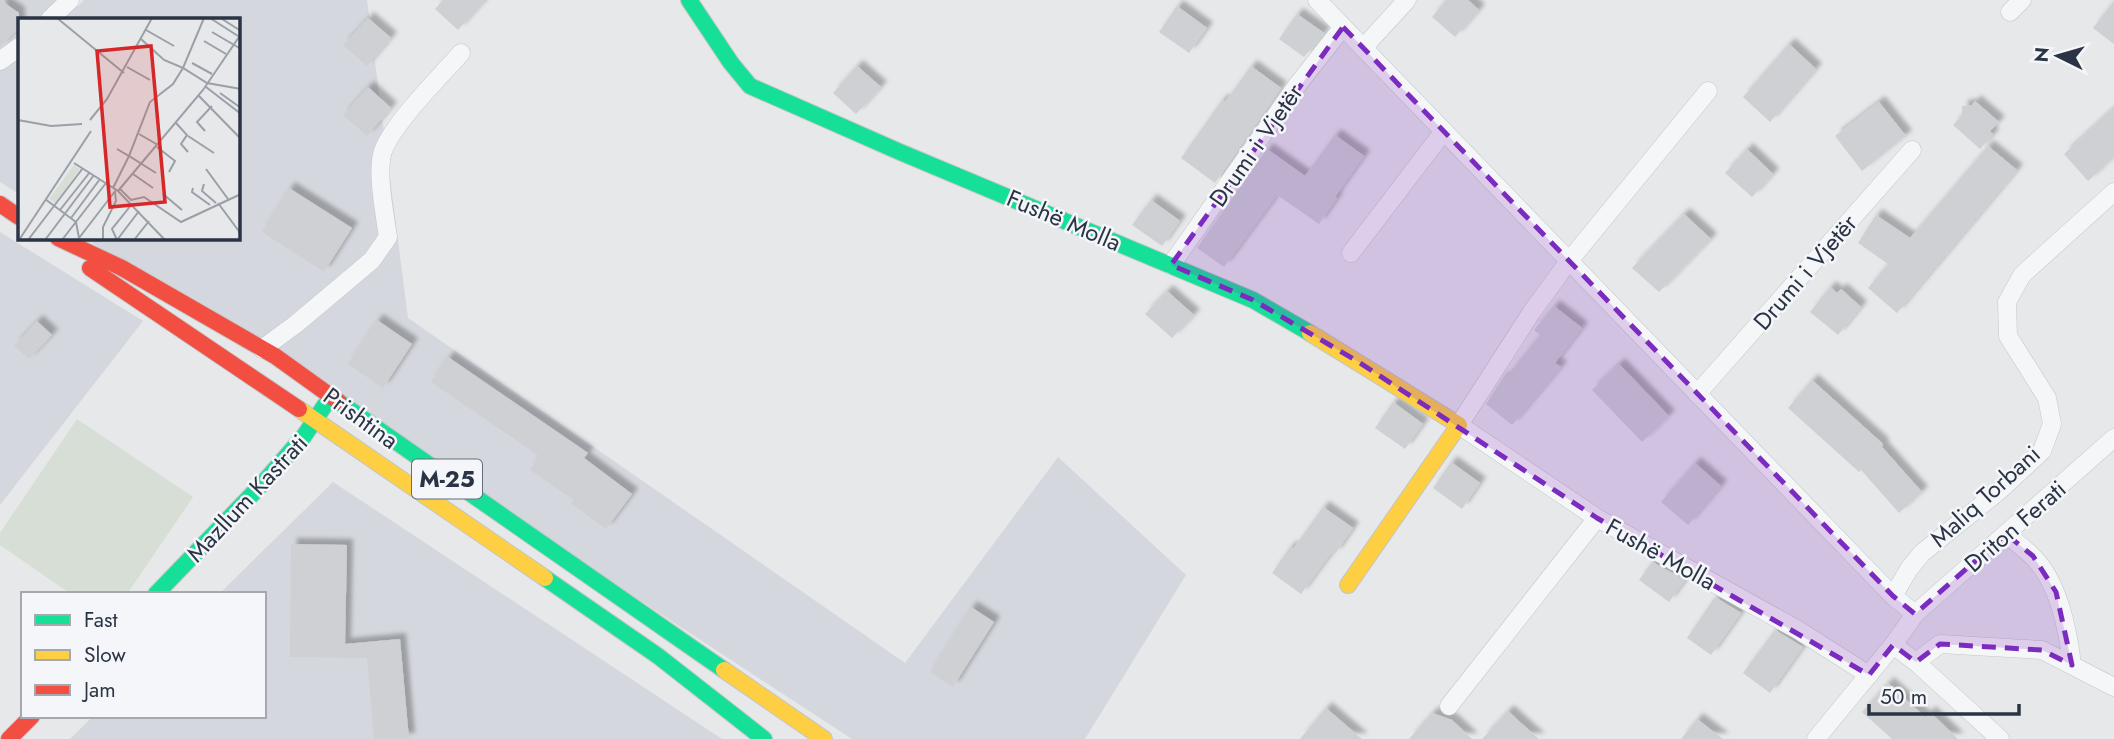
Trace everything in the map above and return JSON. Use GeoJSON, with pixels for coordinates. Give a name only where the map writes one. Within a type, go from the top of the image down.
{"type":"FeatureCollection","features":[{"type":"Feature","properties":{"kind":"main road","name":"Fushë Molla"},"geometry":{"type":"LineString","coordinates":[[689,0],[731,63],[750,86],[1253,300],[1459,425]]}},
{"type":"Feature","properties":{"kind":"main road"},"geometry":{"type":"LineString","coordinates":[[0,204],[18,216]]}},
{"type":"Feature","properties":{"kind":"main road","name":"Prishtina"},"geometry":{"type":"LineString","coordinates":[[52,240],[658,656],[764,739]]}},
{"type":"Feature","properties":{"kind":"main road","name":"Prishtina"},"geometry":{"type":"LineString","coordinates":[[62,240],[122,268],[262,348],[824,739]]}},
{"type":"Feature","properties":{"kind":"main road","name":"Mazllum Kastrati"},"geometry":{"type":"LineString","coordinates":[[158,592],[214,536],[317,422],[330,395]]}},
{"type":"Feature","properties":{"kind":"main road"},"geometry":{"type":"LineString","coordinates":[[1348,585],[1459,425]]}},
{"type":"Feature","properties":{"kind":"main road"},"geometry":{"type":"LineString","coordinates":[[9,739],[30,718]]}},
{"type":"Feature","properties":{"kind":"street"},"geometry":{"type":"LineString","coordinates":[[51,18],[70,0]]}},
{"type":"Feature","properties":{"kind":"street"},"geometry":{"type":"LineString","coordinates":[[1317,0],[1893,596],[1915,614]]}},
{"type":"Feature","properties":{"kind":"street"},"geometry":{"type":"LineString","coordinates":[[1363,48],[1407,0]]}},
{"type":"Feature","properties":{"kind":"street","name":"Drumi i Vjetër"},"geometry":{"type":"LineString","coordinates":[[1171,265],[1298,84],[1343,27]]}},
{"type":"Feature","properties":{"kind":"street"},"geometry":{"type":"LineString","coordinates":[[0,61],[18,48]]}},
{"type":"Feature","properties":{"kind":"street"},"geometry":{"type":"LineString","coordinates":[[262,348],[296,324],[372,260],[388,237],[381,187],[383,151],[403,119],[461,53]]}},
{"type":"Feature","properties":{"kind":"street"},"geometry":{"type":"LineString","coordinates":[[1459,425],[1531,313],[1569,261],[1709,91]]}},
{"type":"Feature","properties":{"kind":"street"},"geometry":{"type":"LineString","coordinates":[[1351,253],[1444,131]]}},
{"type":"Feature","properties":{"kind":"street","name":"Drumi i Vjetër"},"geometry":{"type":"LineString","coordinates":[[1697,394],[1912,150]]}},
{"type":"Feature","properties":{"kind":"street","name":"Maliq Torbani"},"geometry":{"type":"LineString","coordinates":[[1893,596],[1922,553],[2000,490],[2042,451],[2052,424],[2047,398],[2008,336],[2007,302],[2022,275],[2114,192]]}},
{"type":"Feature","properties":{"kind":"street","name":"Fushë Molla"},"geometry":{"type":"LineString","coordinates":[[1459,425],[1597,519],[1798,630],[1869,675]]}},
{"type":"Feature","properties":{"kind":"street","name":"Driton Ferati"},"geometry":{"type":"LineString","coordinates":[[1816,739],[1915,614],[2006,534],[2110,450]]}},
{"type":"Feature","properties":{"kind":"street"},"geometry":{"type":"LineString","coordinates":[[1449,706],[1597,519]]}},
{"type":"Feature","properties":{"kind":"street"},"geometry":{"type":"LineString","coordinates":[[2006,534],[2034,556],[2056,592],[2069,637],[2072,665]]}},
{"type":"Feature","properties":{"kind":"street"},"geometry":{"type":"LineString","coordinates":[[1916,662],[1940,644],[2042,650],[2114,687]]}},
{"type":"Feature","properties":{"kind":"street"},"geometry":{"type":"LineString","coordinates":[[1893,645],[1916,662],[2000,739]]}},
{"type":"Feature","properties":{"kind":"highlighted area"},"geometry":{"type":"Polygon","coordinates":[[[1343,27],[1893,596],[1915,614],[2006,534],[2033,556],[2056,592],[2072,665],[2042,650],[1940,644],[1916,662],[1893,645],[1869,675],[1597,518],[1357,361],[1253,300],[1171,265],[1343,27]]]}},
{"type":"Feature","properties":{"kind":"shaded area"},"geometry":{"type":"Polygon","coordinates":[[[0,0],[69,0],[78,6],[84,0],[367,0],[408,318],[905,663],[1058,457],[1186,575],[1085,739],[852,739],[88,240],[240,240],[240,18],[18,18],[18,193],[0,182],[0,0]]]}},
{"type":"Feature","properties":{"kind":"shaded area"},"geometry":{"type":"Polygon","coordinates":[[[0,232],[143,321],[0,505],[0,232]]]}},
{"type":"Feature","properties":{"kind":"shaded area"},"geometry":{"type":"Polygon","coordinates":[[[77,419],[193,497],[128,592],[68,592],[0,545],[0,533],[77,419]]]}},
{"type":"Feature","properties":{"kind":"shaded area"},"geometry":{"type":"Polygon","coordinates":[[[333,482],[722,739],[70,739],[91,718],[266,718],[266,592],[221,592],[333,482]]]}},
{"type":"Feature","properties":{"kind":"building"},"geometry":{"type":"Polygon","coordinates":[[[0,0],[19,13],[19,18],[18,29],[0,47],[0,0]]]}},
{"type":"Feature","properties":{"kind":"building"},"geometry":{"type":"Polygon","coordinates":[[[443,0],[485,0],[458,30],[435,9],[443,0]]]}},
{"type":"Feature","properties":{"kind":"building"},"geometry":{"type":"Polygon","coordinates":[[[1446,0],[1468,0],[1479,10],[1455,37],[1432,17],[1446,0]]]}},
{"type":"Feature","properties":{"kind":"building"},"geometry":{"type":"Polygon","coordinates":[[[2114,1],[2114,44],[2093,28],[2114,1]]]}},
{"type":"Feature","properties":{"kind":"building"},"geometry":{"type":"Polygon","coordinates":[[[1177,6],[1207,28],[1189,53],[1159,32],[1177,6]]]}},
{"type":"Feature","properties":{"kind":"building"},"geometry":{"type":"Polygon","coordinates":[[[1297,14],[1324,33],[1304,57],[1279,39],[1297,14]]]}},
{"type":"Feature","properties":{"kind":"building"},"geometry":{"type":"Polygon","coordinates":[[[368,18],[391,38],[367,66],[343,45],[368,18]]]}},
{"type":"Feature","properties":{"kind":"building"},"geometry":{"type":"Polygon","coordinates":[[[1789,44],[1816,69],[1770,122],[1743,97],[1789,44]]]}},
{"type":"Feature","properties":{"kind":"building"},"geometry":{"type":"Polygon","coordinates":[[[857,66],[881,87],[856,114],[833,93],[857,66]]]}},
{"type":"Feature","properties":{"kind":"building"},"geometry":{"type":"Polygon","coordinates":[[[1251,66],[1281,88],[1215,183],[1181,158],[1222,100],[1225,102],[1251,66]]]}},
{"type":"Feature","properties":{"kind":"building"},"geometry":{"type":"Polygon","coordinates":[[[368,87],[391,108],[367,136],[343,115],[368,87]]]}},
{"type":"Feature","properties":{"kind":"building"},"geometry":{"type":"Polygon","coordinates":[[[1975,101],[1999,122],[1990,131],[1993,135],[1980,149],[1953,125],[1962,115],[1962,106],[1972,105],[1975,101]]]}},
{"type":"Feature","properties":{"kind":"building"},"geometry":{"type":"Polygon","coordinates":[[[1879,102],[1906,136],[1862,171],[1835,136],[1879,102]]]}},
{"type":"Feature","properties":{"kind":"building"},"geometry":{"type":"Polygon","coordinates":[[[2114,108],[2114,157],[2088,181],[2064,154],[2114,108]]]}},
{"type":"Feature","properties":{"kind":"building"},"geometry":{"type":"Polygon","coordinates":[[[1335,135],[1364,156],[1319,224],[1277,195],[1224,267],[1197,248],[1267,149],[1305,176],[1335,135]]]}},
{"type":"Feature","properties":{"kind":"building"},"geometry":{"type":"Polygon","coordinates":[[[1988,146],[2017,170],[1897,313],[1868,288],[1888,264],[1858,243],[1876,215],[1910,238],[1988,146]]]}},
{"type":"Feature","properties":{"kind":"building"},"geometry":{"type":"Polygon","coordinates":[[[1747,149],[1773,174],[1752,197],[1725,173],[1747,149]]]}},
{"type":"Feature","properties":{"kind":"building"},"geometry":{"type":"Polygon","coordinates":[[[289,188],[352,228],[324,272],[262,232],[289,188]]]}},
{"type":"Feature","properties":{"kind":"building"},"geometry":{"type":"Polygon","coordinates":[[[1151,200],[1180,221],[1162,246],[1132,225],[1151,200]]]}},
{"type":"Feature","properties":{"kind":"building"},"geometry":{"type":"Polygon","coordinates":[[[1684,214],[1711,239],[1659,292],[1632,268],[1684,214]]]}},
{"type":"Feature","properties":{"kind":"building"},"geometry":{"type":"Polygon","coordinates":[[[1830,287],[1837,293],[1841,289],[1861,307],[1838,335],[1810,312],[1830,287]]]}},
{"type":"Feature","properties":{"kind":"building"},"geometry":{"type":"Polygon","coordinates":[[[1167,291],[1194,315],[1172,338],[1145,314],[1167,291]]]}},
{"type":"Feature","properties":{"kind":"building"},"geometry":{"type":"Polygon","coordinates":[[[1554,306],[1582,328],[1555,363],[1561,367],[1512,425],[1486,404],[1503,378],[1505,379],[1540,335],[1534,330],[1554,306]]]}},
{"type":"Feature","properties":{"kind":"building"},"geometry":{"type":"Polygon","coordinates":[[[377,320],[412,344],[383,388],[348,364],[377,320]]]}},
{"type":"Feature","properties":{"kind":"building"},"geometry":{"type":"Polygon","coordinates":[[[37,321],[52,335],[29,359],[14,346],[37,321]]]}},
{"type":"Feature","properties":{"kind":"building"},"geometry":{"type":"Polygon","coordinates":[[[448,357],[588,453],[584,458],[632,494],[606,529],[571,503],[574,500],[530,470],[539,456],[431,382],[448,357]]]}},
{"type":"Feature","properties":{"kind":"building"},"geometry":{"type":"Polygon","coordinates":[[[1619,364],[1669,416],[1642,442],[1592,390],[1619,364]]]}},
{"type":"Feature","properties":{"kind":"building"},"geometry":{"type":"Polygon","coordinates":[[[1812,380],[1883,444],[1882,447],[1922,492],[1899,513],[1861,470],[1859,472],[1788,408],[1812,380]]]}},
{"type":"Feature","properties":{"kind":"building"},"geometry":{"type":"Polygon","coordinates":[[[1393,402],[1423,424],[1405,449],[1375,428],[1393,402]]]}},
{"type":"Feature","properties":{"kind":"building"},"geometry":{"type":"Polygon","coordinates":[[[1451,462],[1480,483],[1462,509],[1433,488],[1451,462]]]}},
{"type":"Feature","properties":{"kind":"building"},"geometry":{"type":"Polygon","coordinates":[[[1695,463],[1721,486],[1688,525],[1661,502],[1695,463]]]}},
{"type":"Feature","properties":{"kind":"building"},"geometry":{"type":"Polygon","coordinates":[[[1323,507],[1353,528],[1301,594],[1272,573],[1323,507]]]}},
{"type":"Feature","properties":{"kind":"building"},"geometry":{"type":"Polygon","coordinates":[[[291,544],[347,545],[345,644],[400,639],[409,739],[374,739],[367,658],[290,657],[291,544]]]}},
{"type":"Feature","properties":{"kind":"building"},"geometry":{"type":"Polygon","coordinates":[[[1652,562],[1685,580],[1669,602],[1639,580],[1652,562]]]}},
{"type":"Feature","properties":{"kind":"building"},"geometry":{"type":"Polygon","coordinates":[[[1715,597],[1741,613],[1711,655],[1687,638],[1715,597]]]}},
{"type":"Feature","properties":{"kind":"building"},"geometry":{"type":"Polygon","coordinates":[[[971,607],[994,622],[953,687],[930,672],[971,607]]]}},
{"type":"Feature","properties":{"kind":"building"},"geometry":{"type":"Polygon","coordinates":[[[1775,630],[1803,647],[1770,693],[1743,673],[1775,630]]]}},
{"type":"Feature","properties":{"kind":"building"},"geometry":{"type":"Polygon","coordinates":[[[1888,683],[1925,717],[1930,712],[1958,739],[1892,739],[1862,712],[1888,683]]]}},
{"type":"Feature","properties":{"kind":"building"},"geometry":{"type":"Polygon","coordinates":[[[1326,708],[1362,739],[1300,739],[1326,708]]]}},
{"type":"Feature","properties":{"kind":"building"},"geometry":{"type":"Polygon","coordinates":[[[1508,711],[1521,723],[1539,739],[1482,739],[1508,711]]]}},
{"type":"Feature","properties":{"kind":"building"},"geometry":{"type":"Polygon","coordinates":[[[1432,713],[1452,720],[1472,739],[1409,739],[1432,713]]]}},
{"type":"Feature","properties":{"kind":"building"},"geometry":{"type":"Polygon","coordinates":[[[1697,719],[1723,739],[1681,739],[1697,719]]]}},
{"type":"Feature","properties":{"kind":"traffic: fast"},"geometry":{"type":"LineString","coordinates":[[689,0],[731,63],[750,86],[1253,300],[1310,333]]}},
{"type":"Feature","properties":{"kind":"traffic: fast"},"geometry":{"type":"LineString","coordinates":[[339,402],[724,670]]}},
{"type":"Feature","properties":{"kind":"traffic: fast"},"geometry":{"type":"LineString","coordinates":[[158,592],[264,482],[304,436],[325,405]]}},
{"type":"Feature","properties":{"kind":"traffic: fast"},"geometry":{"type":"LineString","coordinates":[[545,578],[658,656],[764,739]]}},
{"type":"Feature","properties":{"kind":"traffic: slow"},"geometry":{"type":"LineString","coordinates":[[1310,333],[1459,425],[1348,585]]}},
{"type":"Feature","properties":{"kind":"traffic: slow"},"geometry":{"type":"LineString","coordinates":[[299,409],[545,578]]}},
{"type":"Feature","properties":{"kind":"traffic: slow"},"geometry":{"type":"LineString","coordinates":[[724,670],[824,739]]}},
{"type":"Feature","properties":{"kind":"traffic: jam"},"geometry":{"type":"LineString","coordinates":[[0,204],[18,216]]}},
{"type":"Feature","properties":{"kind":"traffic: jam"},"geometry":{"type":"LineString","coordinates":[[62,240],[122,268],[275,356],[339,402]]}},
{"type":"Feature","properties":{"kind":"traffic: jam"},"geometry":{"type":"LineString","coordinates":[[90,268],[299,409]]}},
{"type":"Feature","properties":{"kind":"traffic: jam"},"geometry":{"type":"LineString","coordinates":[[9,739],[30,718]]}}]}
